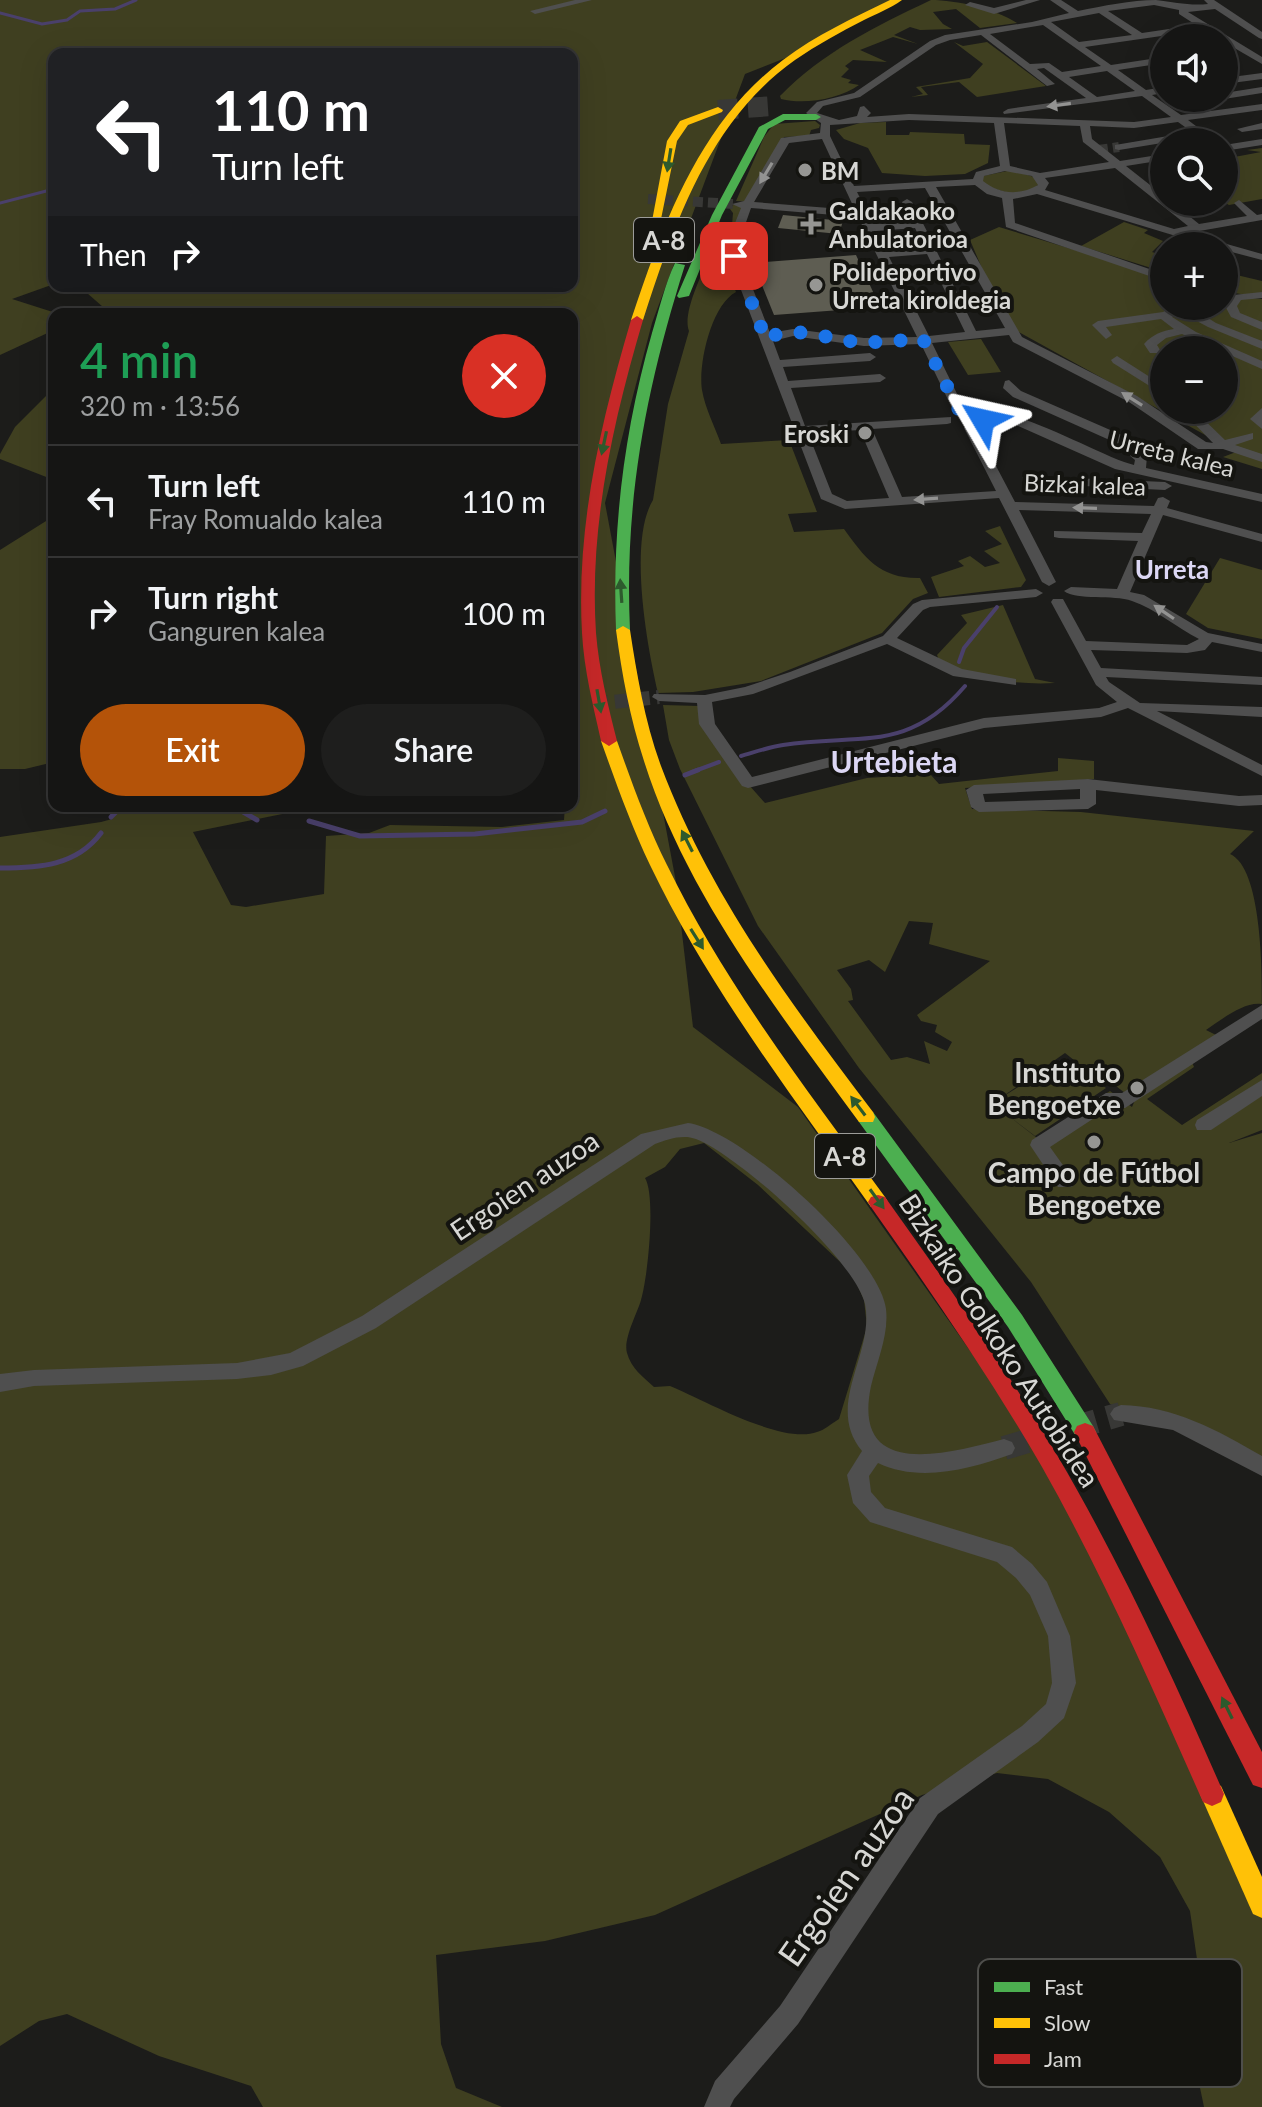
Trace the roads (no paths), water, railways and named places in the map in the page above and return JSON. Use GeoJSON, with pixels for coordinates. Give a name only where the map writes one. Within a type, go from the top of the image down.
{"type":"FeatureCollection","features":[{"type":"Feature","properties":{"kind":"highway","name":"Bizkaiko Golkoko Autobidea"},"geometry":{"type":"LineString","coordinates":[[897,0],[801,52],[774,70],[765,96],[721,116],[673,217],[623,367],[596,479],[586,581],[589,645],[608,747],[631,811],[676,904],[751,1026],[906,1241],[1014,1402],[1074,1505],[1136,1630],[1262,1905]]}},
{"type":"Feature","properties":{"kind":"highway","name":"Bizkaiko Golkoko Autobidea"},"geometry":{"type":"LineString","coordinates":[[918,0],[819,53],[765,96],[723,154],[673,283],[647,376],[626,487],[620,581],[624,643],[647,742],[668,803],[715,897],[787,1011],[946,1223],[1062,1392],[1173,1598],[1262,1777]]}},
{"type":"Feature","properties":{"kind":"highway"},"geometry":{"type":"LineString","coordinates":[[765,96],[821,122]]}},
{"type":"Feature","properties":{"kind":"highway"},"geometry":{"type":"LineString","coordinates":[[623,367],[629,312],[658,212],[672,141],[684,123],[721,116]]}},
{"type":"Feature","properties":{"kind":"highway"},"geometry":{"type":"LineString","coordinates":[[647,376],[671,335],[685,289],[717,215],[764,127],[783,117],[821,122]]}},
{"type":"Feature","properties":{"kind":"street"},"geometry":{"type":"LineString","coordinates":[[535,11],[588,0]]}},
{"type":"Feature","properties":{"kind":"street"},"geometry":{"type":"LineString","coordinates":[[970,5],[994,11],[999,7],[1036,0]]}},
{"type":"Feature","properties":{"kind":"street"},"geometry":{"type":"LineString","coordinates":[[1055,0],[1077,14]]}},
{"type":"Feature","properties":{"kind":"street"},"geometry":{"type":"LineString","coordinates":[[1135,2],[1182,12],[1200,24]]}},
{"type":"Feature","properties":{"kind":"street"},"geometry":{"type":"LineString","coordinates":[[860,104],[938,41],[1135,2],[1154,2],[1187,9],[1215,5],[1262,36]]}},
{"type":"Feature","properties":{"kind":"street"},"geometry":{"type":"LineString","coordinates":[[1151,5],[1178,24]]}},
{"type":"Feature","properties":{"kind":"street"},"geometry":{"type":"LineString","coordinates":[[1182,12],[1215,5]]}},
{"type":"Feature","properties":{"kind":"street"},"geometry":{"type":"LineString","coordinates":[[1101,10],[1140,36]]}},
{"type":"Feature","properties":{"kind":"street"},"geometry":{"type":"LineString","coordinates":[[1045,22],[1193,128]]}},
{"type":"Feature","properties":{"kind":"street"},"geometry":{"type":"LineString","coordinates":[[981,31],[1050,81],[1072,83]]}},
{"type":"Feature","properties":{"kind":"street"},"geometry":{"type":"LineString","coordinates":[[1077,45],[1150,35]]}},
{"type":"Feature","properties":{"kind":"street"},"geometry":{"type":"LineString","coordinates":[[1238,47],[1259,57]]}},
{"type":"Feature","properties":{"kind":"street"},"geometry":{"type":"LineString","coordinates":[[1238,49],[1242,49]]}},
{"type":"Feature","properties":{"kind":"street"},"geometry":{"type":"LineString","coordinates":[[1061,75],[1150,62]]}},
{"type":"Feature","properties":{"kind":"street"},"geometry":{"type":"LineString","coordinates":[[1028,67],[1046,65],[1095,100]]}},
{"type":"Feature","properties":{"kind":"street"},"geometry":{"type":"LineString","coordinates":[[1238,79],[1262,76]]}},
{"type":"Feature","properties":{"kind":"street"},"geometry":{"type":"LineString","coordinates":[[1238,94],[1262,90]]}},
{"type":"Feature","properties":{"kind":"street"},"geometry":{"type":"LineString","coordinates":[[1005,168],[994,120],[988,115],[1150,91]]}},
{"type":"Feature","properties":{"kind":"street"},"geometry":{"type":"LineString","coordinates":[[909,117],[836,101],[821,122],[785,140],[740,205],[731,248],[826,496],[845,505],[1007,500]]}},
{"type":"Feature","properties":{"kind":"street"},"geometry":{"type":"LineString","coordinates":[[852,122],[864,117],[860,104]]}},
{"type":"Feature","properties":{"kind":"street"},"geometry":{"type":"LineString","coordinates":[[821,122],[909,117],[1134,125],[1262,107]]}},
{"type":"Feature","properties":{"kind":"street"},"geometry":{"type":"LineString","coordinates":[[821,122],[881,254],[959,410]]}},
{"type":"Feature","properties":{"kind":"street"},"geometry":{"type":"LineString","coordinates":[[1084,123],[1085,138],[1150,191]]}},
{"type":"Feature","properties":{"kind":"street"},"geometry":{"type":"LineString","coordinates":[[1242,129],[1262,126]]}},
{"type":"Feature","properties":{"kind":"street"},"geometry":{"type":"LineString","coordinates":[[1119,147],[1150,142]]}},
{"type":"Feature","properties":{"kind":"street"},"geometry":{"type":"LineString","coordinates":[[1238,146],[1261,143]]}},
{"type":"Feature","properties":{"kind":"street"},"geometry":{"type":"LineString","coordinates":[[1039,176],[1150,159]]}},
{"type":"Feature","properties":{"kind":"street"},"geometry":{"type":"LineString","coordinates":[[977,182],[980,174],[1005,168],[1026,170],[1039,176],[1044,183],[1037,191]]}},
{"type":"Feature","properties":{"kind":"street"},"geometry":{"type":"LineString","coordinates":[[850,189],[977,182],[987,191],[1007,195],[1037,191],[1172,232],[1257,218]]}},
{"type":"Feature","properties":{"kind":"street"},"geometry":{"type":"LineString","coordinates":[[929,185],[1017,339],[1133,399],[1196,443],[1210,448],[1223,445],[1257,423]]}},
{"type":"Feature","properties":{"kind":"street"},"geometry":{"type":"LineString","coordinates":[[1007,195],[1010,225],[1150,273]]}},
{"type":"Feature","properties":{"kind":"street"},"geometry":{"type":"LineString","coordinates":[[907,202],[972,334]]}},
{"type":"Feature","properties":{"kind":"street"},"geometry":{"type":"LineString","coordinates":[[1239,203],[1257,218]]}},
{"type":"Feature","properties":{"kind":"street"},"geometry":{"type":"LineString","coordinates":[[740,205],[862,214]]}},
{"type":"Feature","properties":{"kind":"street"},"geometry":{"type":"LineString","coordinates":[[1182,216],[1194,225]]}},
{"type":"Feature","properties":{"kind":"street"},"geometry":{"type":"LineString","coordinates":[[869,228],[918,225]]}},
{"type":"Feature","properties":{"kind":"street"},"geometry":{"type":"LineString","coordinates":[[881,254],[931,250],[960,241]]}},
{"type":"Feature","properties":{"kind":"street"},"geometry":{"type":"LineString","coordinates":[[1238,250],[1262,257]]}},
{"type":"Feature","properties":{"kind":"street"},"geometry":{"type":"LineString","coordinates":[[1238,296],[1262,295]]}},
{"type":"Feature","properties":{"kind":"street"},"geometry":{"type":"LineString","coordinates":[[1238,299],[1262,308]]}},
{"type":"Feature","properties":{"kind":"street"},"geometry":{"type":"LineString","coordinates":[[1238,316],[1262,326]]}},
{"type":"Feature","properties":{"kind":"street"},"geometry":{"type":"LineString","coordinates":[[1106,335],[1098,325],[1150,317]]}},
{"type":"Feature","properties":{"kind":"street"},"geometry":{"type":"LineString","coordinates":[[1169,320],[1194,336]]}},
{"type":"Feature","properties":{"kind":"street"},"geometry":{"type":"LineString","coordinates":[[1204,320],[1262,345]]}},
{"type":"Feature","properties":{"kind":"street"},"geometry":{"type":"LineString","coordinates":[[1161,336],[1184,330]]}},
{"type":"Feature","properties":{"kind":"street"},"geometry":{"type":"LineString","coordinates":[[766,340],[775,335],[791,334],[863,342],[1010,331]]}},
{"type":"Feature","properties":{"kind":"street"},"geometry":{"type":"LineString","coordinates":[[775,364],[870,357]]}},
{"type":"Feature","properties":{"kind":"street"},"geometry":{"type":"LineString","coordinates":[[1238,358],[1262,365]]}},
{"type":"Feature","properties":{"kind":"street"},"geometry":{"type":"LineString","coordinates":[[1117,360],[1150,382]]}},
{"type":"Feature","properties":{"kind":"street"},"geometry":{"type":"LineString","coordinates":[[784,385],[880,378]]}},
{"type":"Feature","properties":{"kind":"street"},"geometry":{"type":"LineString","coordinates":[[1009,384],[1009,388],[1017,394],[1119,439],[1142,459],[1139,469]]}},
{"type":"Feature","properties":{"kind":"street"},"geometry":{"type":"LineString","coordinates":[[801,430],[947,420],[958,427],[970,428],[980,425],[982,417],[976,412],[959,410],[947,415],[947,420]]}},
{"type":"Feature","properties":{"kind":"street","name":"Urreta kalea"},"geometry":{"type":"LineString","coordinates":[[982,417],[1011,418],[1098,458],[1262,498]]}},
{"type":"Feature","properties":{"kind":"street"},"geometry":{"type":"LineString","coordinates":[[1198,424],[1223,445],[1262,458]]}},
{"type":"Feature","properties":{"kind":"street"},"geometry":{"type":"LineString","coordinates":[[864,425],[897,501]]}},
{"type":"Feature","properties":{"kind":"street","name":"Bizkai kalea"},"geometry":{"type":"LineString","coordinates":[[970,428],[1049,582]]}},
{"type":"Feature","properties":{"kind":"street"},"geometry":{"type":"LineString","coordinates":[[1122,593],[1159,510],[1165,486],[1156,473]]}},
{"type":"Feature","properties":{"kind":"street","name":"Bizkai kalea"},"geometry":{"type":"LineString","coordinates":[[1027,480],[1165,486]]}},
{"type":"Feature","properties":{"kind":"street","name":"Bizkai kalea"},"geometry":{"type":"LineString","coordinates":[[1007,500],[1159,510],[1262,538]]}},
{"type":"Feature","properties":{"kind":"street","name":"Bizkai kalea"},"geometry":{"type":"LineString","coordinates":[[1059,534],[1148,537]]}},
{"type":"Feature","properties":{"kind":"street"},"geometry":{"type":"LineString","coordinates":[[1036,593],[1040,585],[1049,582],[1061,583],[1071,591],[1122,593],[1154,605],[1191,631],[1262,648]]}},
{"type":"Feature","properties":{"kind":"street"},"geometry":{"type":"LineString","coordinates":[[659,697],[705,699],[748,691],[888,639],[918,607],[927,603],[1036,593],[1047,601],[1058,602],[1068,599],[1071,591]]}},
{"type":"Feature","properties":{"kind":"street"},"geometry":{"type":"LineString","coordinates":[[1058,602],[1103,685],[1131,704],[1262,771]]}},
{"type":"Feature","properties":{"kind":"street"},"geometry":{"type":"LineString","coordinates":[[1080,645],[1187,649],[1200,647],[1209,637]]}},
{"type":"Feature","properties":{"kind":"street"},"geometry":{"type":"LineString","coordinates":[[888,639],[958,673],[1011,682]]}},
{"type":"Feature","properties":{"kind":"street"},"geometry":{"type":"LineString","coordinates":[[1095,672],[1262,681]]}},
{"type":"Feature","properties":{"kind":"street"},"geometry":{"type":"LineString","coordinates":[[705,699],[707,724],[748,783],[984,723],[1101,712],[1131,704],[1262,712]]}},
{"type":"Feature","properties":{"kind":"street"},"geometry":{"type":"LineString","coordinates":[[979,807],[1088,804],[1088,784],[1239,801],[1262,800]]}},
{"type":"Feature","properties":{"kind":"street"},"geometry":{"type":"LineString","coordinates":[[1065,1182],[1039,1145],[1112,1098],[1118,1103],[1260,1013]]}},
{"type":"Feature","properties":{"kind":"street"},"geometry":{"type":"LineString","coordinates":[[1204,1125],[1262,1087]]}},
{"type":"Feature","properties":{"kind":"street","name":"Ergoien auzoa"},"geometry":{"type":"LineString","coordinates":[[0,1383],[34,1378],[237,1371],[296,1360],[369,1322],[648,1139],[668,1132],[686,1130],[700,1133],[723,1145],[780,1192],[850,1258],[864,1277],[876,1311],[875,1331],[857,1405],[859,1426],[874,1451],[858,1475],[861,1496],[878,1515],[1004,1554],[1039,1589],[1059,1636],[1064,1683],[1056,1710],[1030,1734],[929,1806],[789,2015],[724,2090],[717,2107]]}},
{"type":"Feature","properties":{"kind":"street"},"geometry":{"type":"LineString","coordinates":[[1121,1414],[1143,1413],[1174,1421],[1262,1467]]}},
{"type":"Feature","properties":{"kind":"street"},"geometry":{"type":"LineString","coordinates":[[874,1451],[904,1463],[931,1463],[1004,1448]]}},
{"type":"Feature","properties":{"kind":"waterway"},"geometry":{"type":"LineString","coordinates":[[0,13],[42,24],[67,20],[80,11],[115,9],[136,0]]}},
{"type":"Feature","properties":{"kind":"waterway"},"geometry":{"type":"LineString","coordinates":[[0,203],[48,191]]}},
{"type":"Feature","properties":{"kind":"waterway"},"geometry":{"type":"LineString","coordinates":[[959,662],[964,648],[997,607]]}},
{"type":"Feature","properties":{"kind":"waterway"},"geometry":{"type":"LineString","coordinates":[[741,756],[783,745],[859,739],[902,731],[944,708],[965,686]]}},
{"type":"Feature","properties":{"kind":"waterway"},"geometry":{"type":"LineString","coordinates":[[692,772],[719,762]]}},
{"type":"Feature","properties":{"kind":"waterway"},"geometry":{"type":"LineString","coordinates":[[685,775],[698,770]]}},
{"type":"Feature","properties":{"kind":"waterway"},"geometry":{"type":"LineString","coordinates":[[309,821],[360,836],[475,834],[582,822],[605,811]]}},
{"type":"Feature","properties":{"kind":"waterway"},"geometry":{"type":"LineString","coordinates":[[111,817],[116,812]]}},
{"type":"Feature","properties":{"kind":"waterway"},"geometry":{"type":"LineString","coordinates":[[243,812],[257,820]]}},
{"type":"Feature","properties":{"kind":"waterway"},"geometry":{"type":"LineString","coordinates":[[0,868],[43,866],[68,859],[91,844],[101,833]]}},
{"type":"Feature","properties":{"kind":"tunnel"},"geometry":{"type":"LineString","coordinates":[[718,110],[773,106]]}},
{"type":"Feature","properties":{"kind":"tunnel"},"geometry":{"type":"LineString","coordinates":[[1098,150],[1119,147]]}},
{"type":"Feature","properties":{"kind":"tunnel"},"geometry":{"type":"LineString","coordinates":[[648,199],[734,204]]}},
{"type":"Feature","properties":{"kind":"tunnel"},"geometry":{"type":"LineString","coordinates":[[594,704],[659,697]]}},
{"type":"Feature","properties":{"kind":"tunnel"},"geometry":{"type":"LineString","coordinates":[[1004,1448],[1121,1414]]}},
{"type":"Feature","properties":{"kind":"place","name":"BM"},"geometry":{"type":"Point","coordinates":[805,170]}},
{"type":"Feature","properties":{"kind":"place","name":"Galdakaoko Anbulatorioa"},"geometry":{"type":"Point","coordinates":[811,224]}},
{"type":"Feature","properties":{"kind":"place","name":"Polideportivo Urreta kiroldegia"},"geometry":{"type":"Point","coordinates":[816,285]}},
{"type":"Feature","properties":{"kind":"place","name":"Eroski"},"geometry":{"type":"Point","coordinates":[865,433]}},
{"type":"Feature","properties":{"kind":"place","name":"Instituto Bengoetxe"},"geometry":{"type":"Point","coordinates":[1137,1088]}},
{"type":"Feature","properties":{"kind":"place","name":"Campo de Fútbol Bengoetxe"},"geometry":{"type":"Point","coordinates":[1094,1142]}},
{"type":"Feature","properties":{"kind":"district","name":"Urreta"},"geometry":{"type":"Point","coordinates":[1172,569]}},
{"type":"Feature","properties":{"kind":"district","name":"Urtebieta"},"geometry":{"type":"Point","coordinates":[894,761]}}]}
